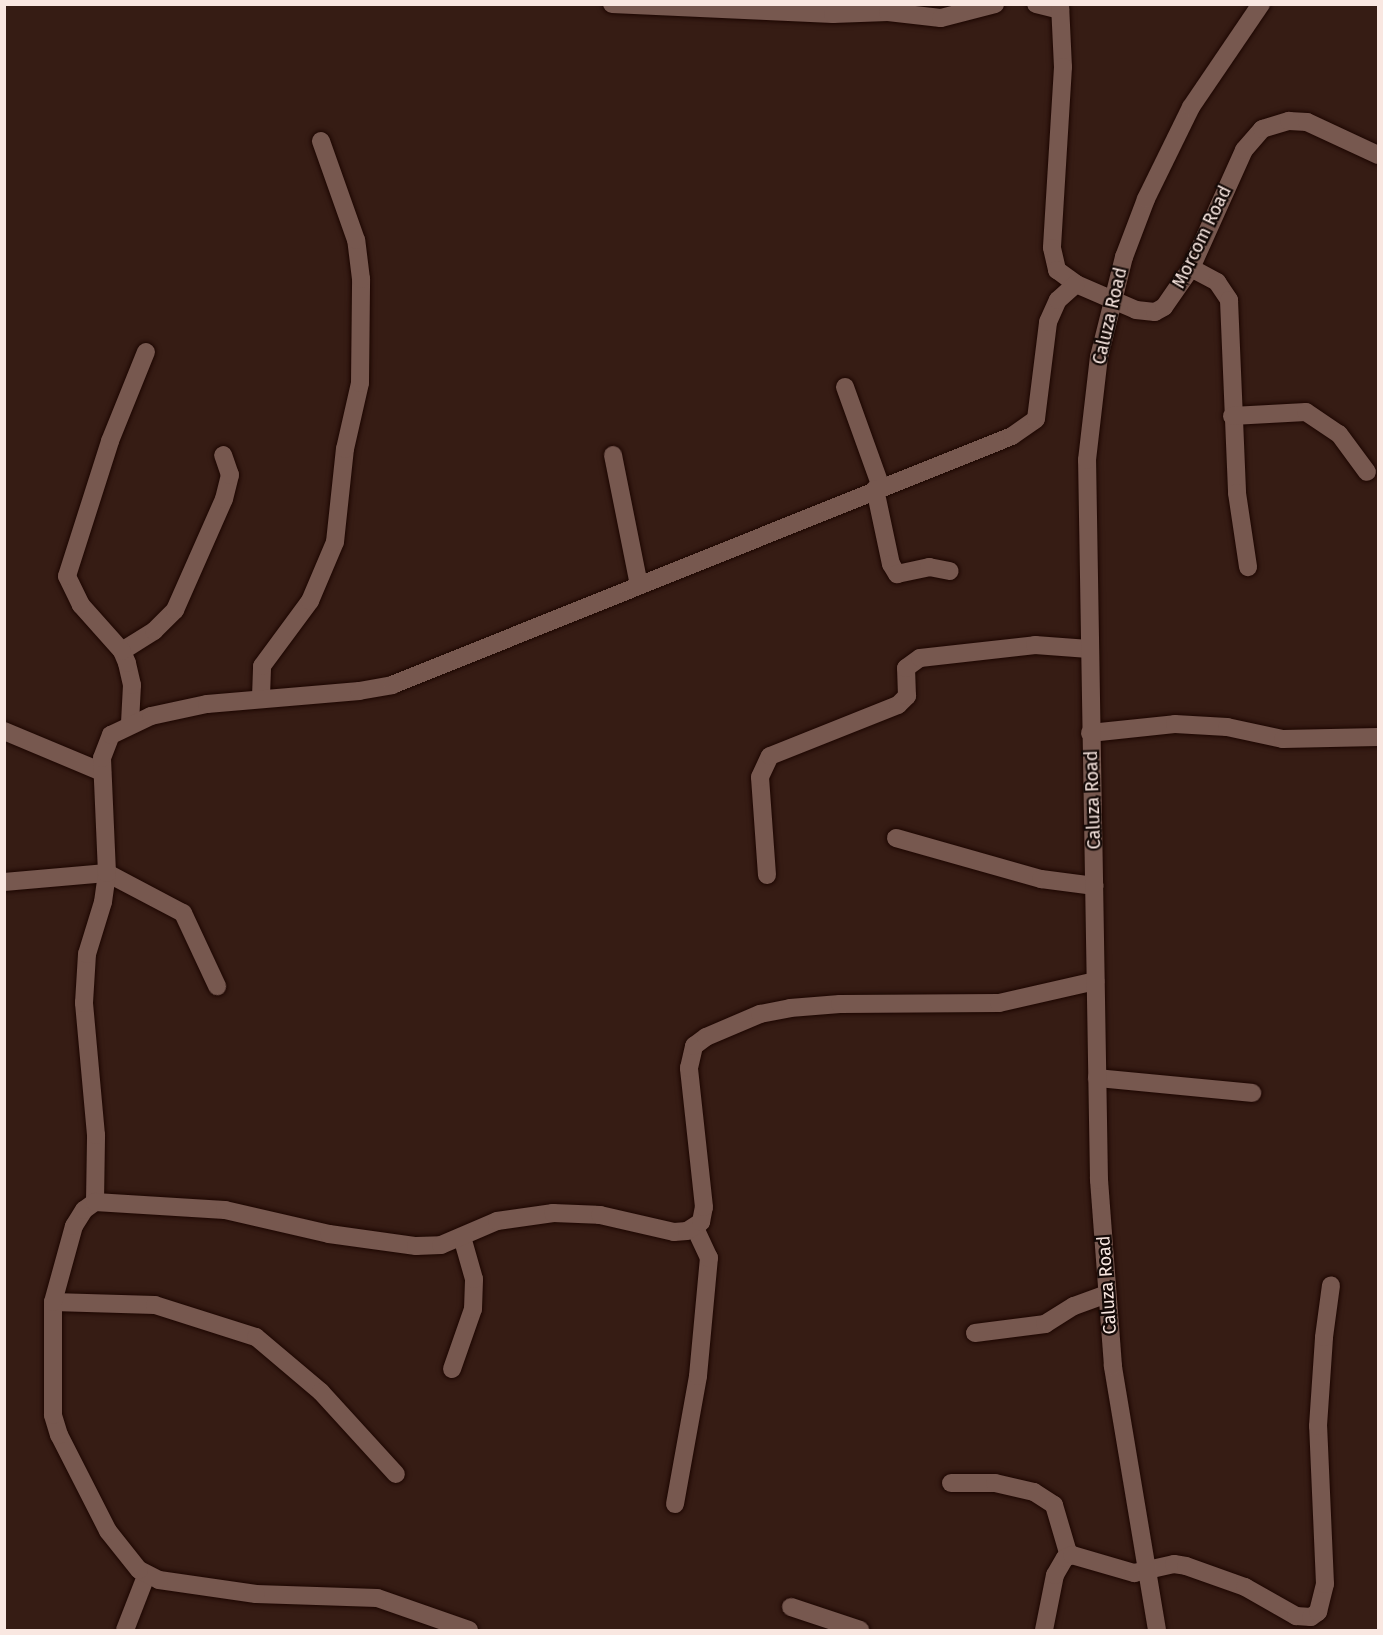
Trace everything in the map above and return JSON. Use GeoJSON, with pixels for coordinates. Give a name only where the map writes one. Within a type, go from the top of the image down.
{"type":"FeatureCollection","features":[{"type":"Feature","properties":{"kind":"street"},"geometry":{"type":"LineString","coordinates":[[612,4],[833,14],[888,12],[941,18],[995,4]]}},
{"type":"Feature","properties":{"kind":"street"},"geometry":{"type":"LineString","coordinates":[[1036,4],[1060,7]]}},
{"type":"Feature","properties":{"kind":"street","name":"Caluza Road"},"geometry":{"type":"LineString","coordinates":[[1156,1630],[1113,1366],[1099,1180],[1087,460],[1099,357],[1112,302],[1146,199],[1186,117],[1261,4]]}},
{"type":"Feature","properties":{"kind":"street","name":"Morcom Road"},"geometry":{"type":"LineString","coordinates":[[1060,7],[1063,67],[1052,248],[1057,270],[1076,284],[1112,302],[1155,312],[1164,307],[1191,268],[1244,150],[1262,129],[1289,121],[1307,122],[1378,155]]}},
{"type":"Feature","properties":{"kind":"street"},"geometry":{"type":"LineString","coordinates":[[261,697],[262,666],[310,601],[335,542],[345,449],[360,383],[361,279],[356,240],[321,141]]}},
{"type":"Feature","properties":{"kind":"street"},"geometry":{"type":"LineString","coordinates":[[1191,268],[1226,291],[1231,312],[1232,416],[1236,493],[1248,567]]}},
{"type":"Feature","properties":{"kind":"street"},"geometry":{"type":"LineString","coordinates":[[96,1202],[96,1136],[84,1003],[87,954],[98,921],[107,873],[102,772],[105,745],[119,728],[130,723],[207,704],[261,697],[359,691],[392,685],[1012,436],[1031,423],[1041,400],[1048,322],[1058,300],[1076,284]]}},
{"type":"Feature","properties":{"kind":"street"},"geometry":{"type":"LineString","coordinates":[[130,723],[132,685],[122,651],[81,605],[67,576],[110,441],[146,352]]}},
{"type":"Feature","properties":{"kind":"street"},"geometry":{"type":"LineString","coordinates":[[845,387],[878,488],[891,564],[897,574],[929,567],[950,571]]}},
{"type":"Feature","properties":{"kind":"street"},"geometry":{"type":"LineString","coordinates":[[1232,416],[1306,412],[1339,434],[1367,472]]}},
{"type":"Feature","properties":{"kind":"street"},"geometry":{"type":"LineString","coordinates":[[122,651],[154,631],[175,610],[224,499],[230,475],[223,455]]}},
{"type":"Feature","properties":{"kind":"street"},"geometry":{"type":"LineString","coordinates":[[614,455],[639,585]]}},
{"type":"Feature","properties":{"kind":"street"},"geometry":{"type":"LineString","coordinates":[[767,875],[760,777],[770,756],[898,705],[907,696],[906,668],[920,658],[1035,645],[1089,649]]}},
{"type":"Feature","properties":{"kind":"street"},"geometry":{"type":"LineString","coordinates":[[1090,733],[1175,724],[1227,727],[1283,739],[1378,738]]}},
{"type":"Feature","properties":{"kind":"street"},"geometry":{"type":"LineString","coordinates":[[4,731],[102,772]]}},
{"type":"Feature","properties":{"kind":"street"},"geometry":{"type":"LineString","coordinates":[[896,838],[1041,879],[1095,886]]}},
{"type":"Feature","properties":{"kind":"street"},"geometry":{"type":"LineString","coordinates":[[4,882],[107,873],[183,913],[218,986]]}},
{"type":"Feature","properties":{"kind":"street"},"geometry":{"type":"LineString","coordinates":[[675,1504],[698,1376],[709,1258],[695,1227],[704,1207],[689,1062],[694,1046],[706,1037],[760,1014],[790,1008],[999,1003],[1096,981]]}},
{"type":"Feature","properties":{"kind":"street"},"geometry":{"type":"LineString","coordinates":[[1098,1078],[1252,1093]]}},
{"type":"Feature","properties":{"kind":"street"},"geometry":{"type":"LineString","coordinates":[[470,1630],[377,1598],[256,1594],[146,1576],[116,1545],[59,1435],[51,1390],[53,1302],[78,1216],[96,1202],[225,1210],[397,1246],[441,1245],[497,1221],[553,1213],[600,1215],[674,1232],[695,1227]]}},
{"type":"Feature","properties":{"kind":"street"},"geometry":{"type":"LineString","coordinates":[[452,1369],[473,1309],[474,1279],[462,1237]]}},
{"type":"Feature","properties":{"kind":"street"},"geometry":{"type":"LineString","coordinates":[[1069,1556],[1128,1571],[1146,1572],[1174,1564],[1186,1566],[1245,1587],[1296,1616],[1311,1617],[1318,1612],[1324,1584],[1318,1426],[1324,1337],[1332,1285]]}},
{"type":"Feature","properties":{"kind":"street"},"geometry":{"type":"LineString","coordinates":[[975,1333],[1045,1323],[1074,1306],[1107,1294]]}},
{"type":"Feature","properties":{"kind":"street"},"geometry":{"type":"LineString","coordinates":[[53,1302],[156,1305],[256,1336],[321,1392],[396,1473]]}},
{"type":"Feature","properties":{"kind":"street"},"geometry":{"type":"LineString","coordinates":[[951,1483],[995,1484],[1034,1492],[1054,1505],[1069,1556]]}},
{"type":"Feature","properties":{"kind":"street"},"geometry":{"type":"LineString","coordinates":[[1044,1630],[1055,1575],[1069,1556]]}},
{"type":"Feature","properties":{"kind":"street"},"geometry":{"type":"LineString","coordinates":[[125,1630],[146,1576]]}},
{"type":"Feature","properties":{"kind":"street"},"geometry":{"type":"LineString","coordinates":[[790,1607],[860,1630]]}}]}
